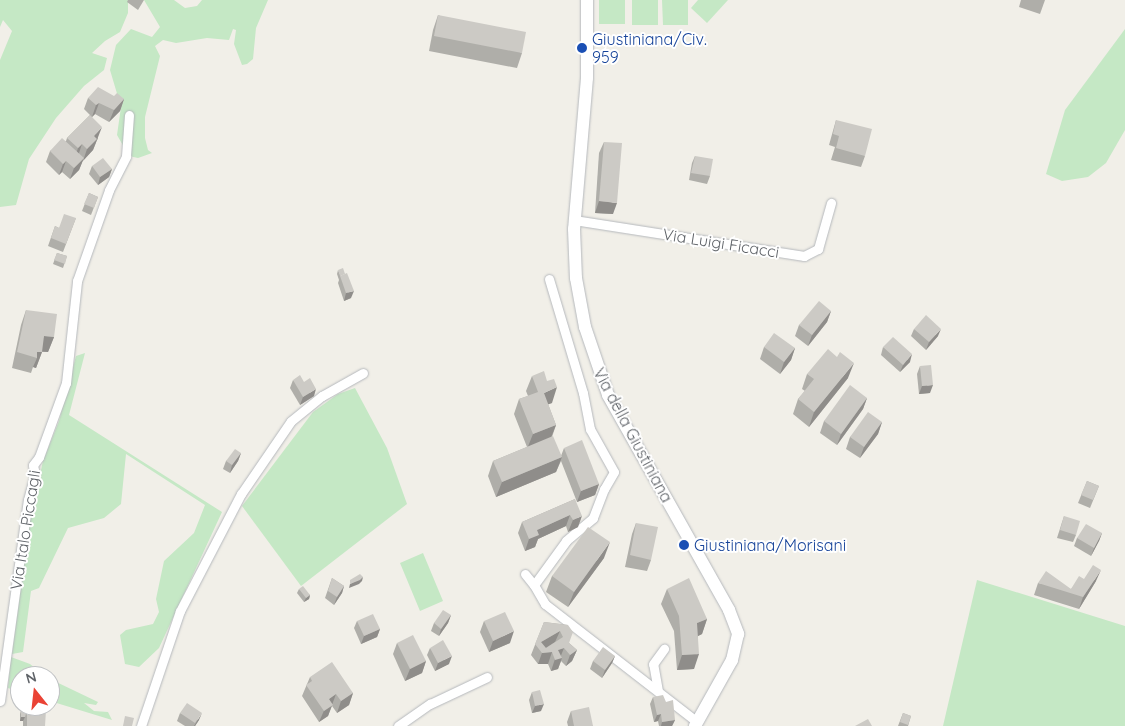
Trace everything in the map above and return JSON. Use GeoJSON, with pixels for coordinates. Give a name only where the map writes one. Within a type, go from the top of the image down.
{"type":"FeatureCollection","features":[{"type":"Feature","properties":{"kind":"street","name":"Via della Giustiniana"},"geometry":{"type":"LineString","coordinates":[[587,0],[588,78],[574,220],[577,287],[589,343],[600,376],[633,442],[714,580],[736,626],[738,642],[734,655],[696,724]]}},
{"type":"Feature","properties":{"kind":"street","name":"Via Italo Piccagli"},"geometry":{"type":"LineString","coordinates":[[0,701],[28,500],[35,474],[33,465],[39,457],[64,391],[77,281],[109,190],[126,156],[129,115]]}},
{"type":"Feature","properties":{"kind":"street","name":"Via Luigi Ficacci"},"geometry":{"type":"LineString","coordinates":[[574,220],[804,256],[818,249],[832,204]]}},
{"type":"Feature","properties":{"kind":"street"},"geometry":{"type":"LineString","coordinates":[[534,585],[566,541],[593,518],[604,489],[614,472],[590,429],[583,393],[549,279]]}},
{"type":"Feature","properties":{"kind":"street"},"geometry":{"type":"LineString","coordinates":[[141,726],[180,611],[241,494],[291,421],[322,396],[364,373]]}},
{"type":"Feature","properties":{"kind":"street"},"geometry":{"type":"LineString","coordinates":[[525,574],[546,604],[658,691],[696,724]]}},
{"type":"Feature","properties":{"kind":"street"},"geometry":{"type":"LineString","coordinates":[[658,691],[652,664],[664,649]]}},
{"type":"Feature","properties":{"kind":"street"},"geometry":{"type":"LineString","coordinates":[[398,726],[430,704],[486,677]]}},
{"type":"Feature","properties":{"kind":"green space"},"geometry":{"type":"Polygon","coordinates":[[[0,0],[128,0],[128,13],[120,32],[105,41],[92,53],[107,58],[104,70],[84,86],[56,118],[29,159],[16,205],[0,207],[0,60],[12,31],[3,20],[0,27],[0,0]]]}},
{"type":"Feature","properties":{"kind":"green space"},"geometry":{"type":"Polygon","coordinates":[[[144,0],[174,0],[185,8],[197,6],[202,0],[268,0],[256,28],[253,59],[247,64],[242,65],[234,44],[236,30],[233,29],[229,40],[207,38],[176,43],[163,40],[155,46],[160,56],[145,117],[145,138],[148,150],[152,153],[138,158],[129,156],[117,135],[121,107],[110,70],[116,45],[131,29],[152,37],[160,27],[144,0]]]}},
{"type":"Feature","properties":{"kind":"green space"},"geometry":{"type":"Polygon","coordinates":[[[599,0],[625,0],[625,24],[599,24],[599,0]]]}},
{"type":"Feature","properties":{"kind":"green space"},"geometry":{"type":"Polygon","coordinates":[[[632,0],[658,0],[658,25],[632,25],[632,0]]]}},
{"type":"Feature","properties":{"kind":"green space"},"geometry":{"type":"Polygon","coordinates":[[[662,0],[688,0],[688,25],[663,25],[662,0]]]}},
{"type":"Feature","properties":{"kind":"green space"},"geometry":{"type":"Polygon","coordinates":[[[698,0],[728,0],[707,23],[691,8],[698,0]]]}},
{"type":"Feature","properties":{"kind":"green space"},"geometry":{"type":"Polygon","coordinates":[[[1125,29],[1125,130],[1106,163],[1088,177],[1062,181],[1046,174],[1065,110],[1125,29]]]}},
{"type":"Feature","properties":{"kind":"green space"},"geometry":{"type":"Polygon","coordinates":[[[85,353],[69,415],[222,512],[159,648],[139,667],[125,664],[120,635],[126,630],[153,624],[159,612],[156,599],[164,561],[194,533],[205,505],[126,454],[121,504],[104,518],[68,528],[39,588],[31,591],[23,652],[12,654],[30,520],[43,461],[59,421],[76,356],[85,353]]]}},
{"type":"Feature","properties":{"kind":"green space"},"geometry":{"type":"Polygon","coordinates":[[[355,388],[387,448],[407,504],[301,586],[242,506],[313,412],[338,394],[355,388]]]}},
{"type":"Feature","properties":{"kind":"green space"},"geometry":{"type":"Polygon","coordinates":[[[423,553],[443,601],[420,611],[400,563],[423,553]]]}},
{"type":"Feature","properties":{"kind":"green space"},"geometry":{"type":"Polygon","coordinates":[[[977,580],[1125,626],[1125,726],[943,726],[977,580]]]}},
{"type":"Feature","properties":{"kind":"green space"},"geometry":{"type":"Polygon","coordinates":[[[11,657],[32,666],[10,666],[11,657]]]}},
{"type":"Feature","properties":{"kind":"green space"},"geometry":{"type":"Polygon","coordinates":[[[10,667],[10,689],[8,688],[10,667]]]}},
{"type":"Feature","properties":{"kind":"green space"},"geometry":{"type":"Polygon","coordinates":[[[60,684],[98,702],[96,705],[84,703],[94,711],[108,712],[112,720],[60,704],[60,684]]]}},
{"type":"Feature","properties":{"kind":"building"},"geometry":{"type":"Polygon","coordinates":[[[438,15],[526,32],[522,53],[434,36],[438,15]]]}},
{"type":"Feature","properties":{"kind":"building"},"geometry":{"type":"Polygon","coordinates":[[[98,87],[114,96],[117,93],[124,99],[114,110],[99,103],[96,105],[88,98],[98,87]]]}},
{"type":"Feature","properties":{"kind":"building"},"geometry":{"type":"Polygon","coordinates":[[[90,115],[102,127],[94,136],[97,139],[87,149],[82,144],[78,148],[67,138],[90,115]]]}},
{"type":"Feature","properties":{"kind":"building"},"geometry":{"type":"Polygon","coordinates":[[[836,120],[872,129],[865,156],[836,148],[839,136],[833,134],[836,120]]]}},
{"type":"Feature","properties":{"kind":"building"},"geometry":{"type":"Polygon","coordinates":[[[62,138],[84,158],[74,168],[66,161],[63,164],[50,151],[62,138]]]}},
{"type":"Feature","properties":{"kind":"building"},"geometry":{"type":"Polygon","coordinates":[[[604,142],[622,143],[617,203],[599,201],[604,142]]]}},
{"type":"Feature","properties":{"kind":"building"},"geometry":{"type":"Polygon","coordinates":[[[695,156],[713,159],[710,176],[691,173],[695,156]]]}},
{"type":"Feature","properties":{"kind":"building"},"geometry":{"type":"Polygon","coordinates":[[[103,158],[112,169],[100,177],[92,166],[103,158]]]}},
{"type":"Feature","properties":{"kind":"building"},"geometry":{"type":"Polygon","coordinates":[[[89,193],[98,197],[94,208],[84,204],[89,193]]]}},
{"type":"Feature","properties":{"kind":"building"},"geometry":{"type":"Polygon","coordinates":[[[64,214],[76,218],[66,244],[51,238],[55,226],[59,228],[64,214]]]}},
{"type":"Feature","properties":{"kind":"building"},"geometry":{"type":"Polygon","coordinates":[[[57,253],[67,256],[65,264],[54,260],[57,253]]]}},
{"type":"Feature","properties":{"kind":"building"},"geometry":{"type":"Polygon","coordinates":[[[343,268],[345,274],[340,276],[338,270],[343,268]]]}},
{"type":"Feature","properties":{"kind":"building"},"geometry":{"type":"Polygon","coordinates":[[[347,273],[354,291],[346,293],[340,276],[347,273]]]}},
{"type":"Feature","properties":{"kind":"building"},"geometry":{"type":"Polygon","coordinates":[[[819,301],[831,311],[812,335],[799,325],[819,301]]]}},
{"type":"Feature","properties":{"kind":"building"},"geometry":{"type":"Polygon","coordinates":[[[26,310],[57,314],[54,337],[44,336],[42,352],[37,352],[37,358],[17,352],[26,310]]]}},
{"type":"Feature","properties":{"kind":"building"},"geometry":{"type":"Polygon","coordinates":[[[926,315],[941,329],[929,342],[914,329],[926,315]]]}},
{"type":"Feature","properties":{"kind":"building"},"geometry":{"type":"Polygon","coordinates":[[[774,333],[795,348],[784,362],[764,347],[774,333]]]}},
{"type":"Feature","properties":{"kind":"building"},"geometry":{"type":"Polygon","coordinates":[[[893,337],[912,354],[903,365],[883,347],[893,337]]]}},
{"type":"Feature","properties":{"kind":"building"},"geometry":{"type":"Polygon","coordinates":[[[828,349],[837,357],[840,352],[854,363],[814,412],[798,399],[814,379],[807,374],[828,349]]]}},
{"type":"Feature","properties":{"kind":"building"},"geometry":{"type":"Polygon","coordinates":[[[931,365],[933,385],[922,386],[920,366],[931,365]]]}},
{"type":"Feature","properties":{"kind":"building"},"geometry":{"type":"Polygon","coordinates":[[[544,371],[547,381],[554,379],[557,387],[544,393],[556,425],[533,434],[519,399],[538,392],[532,376],[544,371]]]}},
{"type":"Feature","properties":{"kind":"building"},"geometry":{"type":"Polygon","coordinates":[[[300,375],[304,382],[310,378],[316,389],[303,397],[293,380],[300,375]]]}},
{"type":"Feature","properties":{"kind":"building"},"geometry":{"type":"Polygon","coordinates":[[[850,385],[867,398],[841,434],[824,421],[850,385]]]}},
{"type":"Feature","properties":{"kind":"building"},"geometry":{"type":"Polygon","coordinates":[[[868,412],[882,422],[864,447],[850,437],[868,412]]]}},
{"type":"Feature","properties":{"kind":"building"},"geometry":{"type":"Polygon","coordinates":[[[553,436],[562,457],[502,482],[493,461],[553,436]]]}},
{"type":"Feature","properties":{"kind":"building"},"geometry":{"type":"Polygon","coordinates":[[[582,440],[599,484],[581,491],[564,448],[582,440]]]}},
{"type":"Feature","properties":{"kind":"building"},"geometry":{"type":"Polygon","coordinates":[[[235,449],[241,453],[232,465],[226,461],[235,449]]]}},
{"type":"Feature","properties":{"kind":"building"},"geometry":{"type":"Polygon","coordinates":[[[1087,481],[1099,486],[1093,500],[1081,495],[1087,481]]]}},
{"type":"Feature","properties":{"kind":"building"},"geometry":{"type":"Polygon","coordinates":[[[575,499],[582,516],[573,520],[570,515],[537,530],[539,535],[529,539],[522,522],[575,499]]]}},
{"type":"Feature","properties":{"kind":"building"},"geometry":{"type":"Polygon","coordinates":[[[1064,516],[1080,521],[1076,535],[1060,530],[1064,516]]]}},
{"type":"Feature","properties":{"kind":"building"},"geometry":{"type":"Polygon","coordinates":[[[636,523],[658,527],[651,560],[630,555],[636,523]]]}},
{"type":"Feature","properties":{"kind":"building"},"geometry":{"type":"Polygon","coordinates":[[[1086,524],[1102,533],[1094,548],[1077,538],[1086,524]]]}},
{"type":"Feature","properties":{"kind":"building"},"geometry":{"type":"Polygon","coordinates":[[[588,527],[610,542],[574,592],[552,576],[588,527]]]}},
{"type":"Feature","properties":{"kind":"building"},"geometry":{"type":"Polygon","coordinates":[[[1093,565],[1101,570],[1083,597],[1038,583],[1046,571],[1071,589],[1079,576],[1084,579],[1093,565]]]}},
{"type":"Feature","properties":{"kind":"building"},"geometry":{"type":"Polygon","coordinates":[[[360,574],[363,577],[360,580],[350,584],[350,580],[360,574]]]}},
{"type":"Feature","properties":{"kind":"building"},"geometry":{"type":"Polygon","coordinates":[[[332,578],[344,586],[337,597],[328,591],[332,578]]]}},
{"type":"Feature","properties":{"kind":"building"},"geometry":{"type":"Polygon","coordinates":[[[689,578],[707,619],[697,623],[699,654],[682,655],[679,616],[667,589],[689,578]]]}},
{"type":"Feature","properties":{"kind":"building"},"geometry":{"type":"Polygon","coordinates":[[[303,586],[310,595],[306,598],[299,589],[303,586]]]}},
{"type":"Feature","properties":{"kind":"building"},"geometry":{"type":"Polygon","coordinates":[[[443,610],[451,615],[441,629],[434,623],[443,610]]]}},
{"type":"Feature","properties":{"kind":"building"},"geometry":{"type":"Polygon","coordinates":[[[505,612],[514,631],[493,641],[484,621],[505,612]]]}},
{"type":"Feature","properties":{"kind":"building"},"geometry":{"type":"Polygon","coordinates":[[[373,614],[380,629],[364,636],[357,621],[373,614]]]}},
{"type":"Feature","properties":{"kind":"building"},"geometry":{"type":"Polygon","coordinates":[[[544,622],[568,625],[573,632],[569,643],[577,650],[570,655],[564,648],[558,650],[562,658],[555,660],[552,652],[542,653],[535,644],[544,622]],[[560,631],[541,642],[546,648],[563,637],[560,631]]]}},
{"type":"Feature","properties":{"kind":"building"},"geometry":{"type":"Polygon","coordinates":[[[413,635],[426,661],[410,669],[397,643],[413,635]]]}},
{"type":"Feature","properties":{"kind":"building"},"geometry":{"type":"Polygon","coordinates":[[[443,640],[452,656],[438,663],[430,648],[443,640]]]}},
{"type":"Feature","properties":{"kind":"building"},"geometry":{"type":"Polygon","coordinates":[[[603,647],[615,656],[605,670],[593,661],[603,647]]]}},
{"type":"Feature","properties":{"kind":"building"},"geometry":{"type":"Polygon","coordinates":[[[332,662],[353,693],[341,701],[336,694],[329,699],[333,705],[324,711],[306,685],[312,681],[310,677],[332,662]]]}},
{"type":"Feature","properties":{"kind":"building"},"geometry":{"type":"Polygon","coordinates":[[[540,690],[544,704],[535,706],[532,692],[540,690]]]}},
{"type":"Feature","properties":{"kind":"building"},"geometry":{"type":"Polygon","coordinates":[[[663,695],[666,702],[673,700],[675,720],[662,722],[661,714],[657,715],[653,697],[663,695]]]}},
{"type":"Feature","properties":{"kind":"building"},"geometry":{"type":"Polygon","coordinates":[[[187,703],[202,713],[195,723],[180,713],[187,703]]]}},
{"type":"Feature","properties":{"kind":"building"},"geometry":{"type":"Polygon","coordinates":[[[589,707],[593,726],[574,726],[571,711],[589,707]]]}},
{"type":"Feature","properties":{"kind":"building"},"geometry":{"type":"Polygon","coordinates":[[[903,713],[911,716],[908,725],[900,722],[903,713]]]}},
{"type":"Feature","properties":{"kind":"building"},"geometry":{"type":"Polygon","coordinates":[[[27,716],[46,716],[45,726],[27,726],[27,716]]]}},
{"type":"Feature","properties":{"kind":"building"},"geometry":{"type":"Polygon","coordinates":[[[125,716],[134,718],[132,726],[123,726],[125,716]]]}},
{"type":"Feature","properties":{"kind":"building"},"geometry":{"type":"Polygon","coordinates":[[[868,719],[872,726],[855,726],[868,719]]]}},
{"type":"Feature","properties":{"kind":"place","name":"Giustiniana/Civ. 959"},"geometry":{"type":"Point","coordinates":[582,48]}},
{"type":"Feature","properties":{"kind":"place","name":"Giustiniana/Morisani"},"geometry":{"type":"Point","coordinates":[684,545]}}]}
